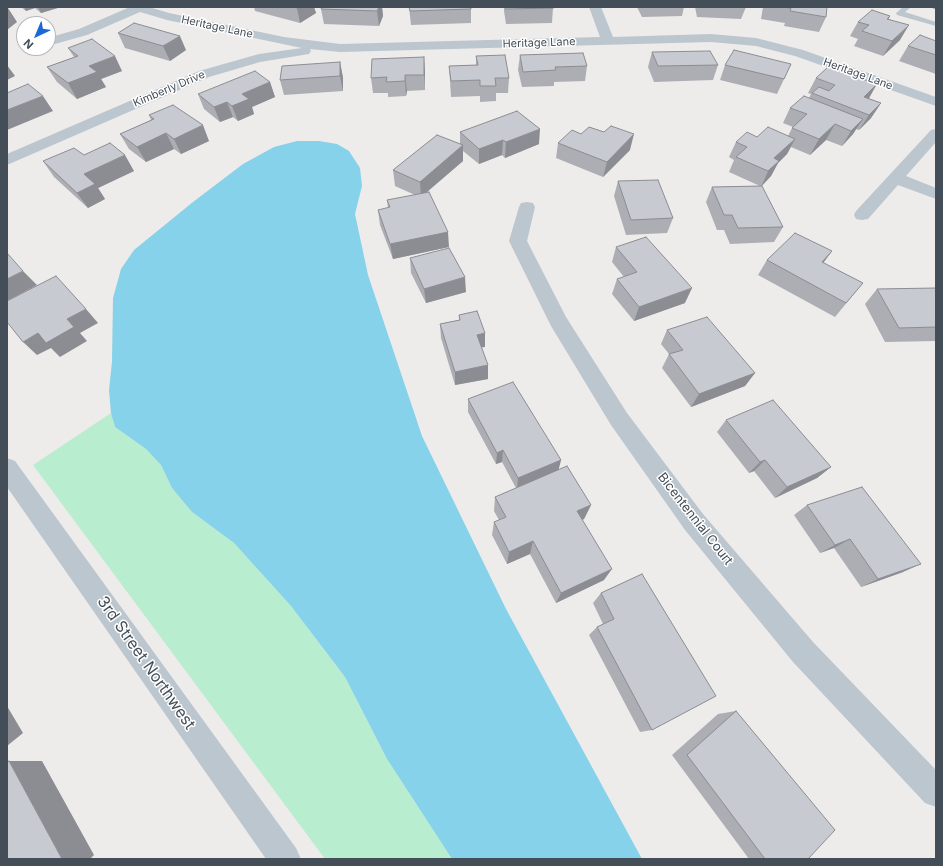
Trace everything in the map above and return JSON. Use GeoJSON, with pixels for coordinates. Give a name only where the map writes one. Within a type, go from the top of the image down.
{"type":"FeatureCollection","features":[{"type":"Feature","properties":{"kind":"street"},"geometry":{"type":"LineString","coordinates":[[595,7],[608,41]]}},
{"type":"Feature","properties":{"kind":"street"},"geometry":{"type":"LineString","coordinates":[[56,40],[83,32],[137,8]]}},
{"type":"Feature","properties":{"kind":"street","name":"Heritage Lane"},"geometry":{"type":"LineString","coordinates":[[137,8],[167,16],[284,41],[340,48],[712,38],[756,42],[799,53],[936,102]]}},
{"type":"Feature","properties":{"kind":"street","name":"Kimberly Drive"},"geometry":{"type":"LineString","coordinates":[[7,160],[204,74],[259,58],[293,52],[340,48]]}},
{"type":"Feature","properties":{"kind":"street"},"geometry":{"type":"LineString","coordinates":[[862,215],[936,133]]}},
{"type":"Feature","properties":{"kind":"street"},"geometry":{"type":"LineString","coordinates":[[896,178],[936,194]]}},
{"type":"Feature","properties":{"kind":"street","name":"Bicentennial Court"},"geometry":{"type":"LineString","coordinates":[[528,207],[518,241],[558,321],[619,419],[694,522],[803,652],[936,792]]}},
{"type":"Feature","properties":{"kind":"street","name":"3rd Street Northwest"},"geometry":{"type":"LineString","coordinates":[[7,468],[285,859]]}},
{"type":"Feature","properties":{"kind":"lane"},"geometry":{"type":"LineString","coordinates":[[907,7],[900,13],[936,24]]}},
{"type":"Feature","properties":{"kind":"green space"},"geometry":{"type":"Polygon","coordinates":[[[111,413],[115,427],[146,449],[161,465],[172,488],[192,512],[234,543],[291,606],[345,677],[387,759],[452,859],[325,859],[33,465],[111,413]]]}},
{"type":"Feature","properties":{"kind":"water"},"geometry":{"type":"Polygon","coordinates":[[[297,141],[319,141],[337,144],[349,151],[360,168],[362,186],[355,214],[368,275],[422,436],[506,609],[642,859],[452,859],[387,759],[345,677],[291,606],[234,543],[192,512],[172,488],[161,465],[146,449],[115,427],[111,413],[109,390],[112,362],[113,298],[121,269],[134,250],[243,164],[274,147],[297,141]]]}},
{"type":"Feature","properties":{"kind":"building"},"geometry":{"type":"Polygon","coordinates":[[[322,7],[379,7],[377,11],[321,9],[322,7]]]}},
{"type":"Feature","properties":{"kind":"building"},"geometry":{"type":"Polygon","coordinates":[[[409,7],[471,7],[471,9],[410,11],[409,7]]]}},
{"type":"Feature","properties":{"kind":"building"},"geometry":{"type":"Polygon","coordinates":[[[506,7],[553,7],[554,8],[506,9],[506,7]]]}},
{"type":"Feature","properties":{"kind":"building"},"geometry":{"type":"Polygon","coordinates":[[[782,7],[827,7],[826,17],[790,11],[791,8],[782,7]]]}},
{"type":"Feature","properties":{"kind":"building"},"geometry":{"type":"Polygon","coordinates":[[[872,10],[890,16],[887,19],[909,25],[892,41],[862,31],[869,25],[858,22],[872,10]]]}},
{"type":"Feature","properties":{"kind":"building"},"geometry":{"type":"Polygon","coordinates":[[[134,23],[180,36],[163,46],[118,33],[134,23]]]}},
{"type":"Feature","properties":{"kind":"building"},"geometry":{"type":"Polygon","coordinates":[[[920,35],[936,41],[936,55],[908,46],[920,35]]]}},
{"type":"Feature","properties":{"kind":"building"},"geometry":{"type":"Polygon","coordinates":[[[92,39],[115,56],[89,66],[97,72],[68,83],[47,67],[78,56],[68,48],[92,39]]]}},
{"type":"Feature","properties":{"kind":"building"},"geometry":{"type":"Polygon","coordinates":[[[734,50],[791,64],[784,79],[725,65],[734,50]]]}},
{"type":"Feature","properties":{"kind":"building"},"geometry":{"type":"Polygon","coordinates":[[[710,51],[718,65],[658,66],[652,52],[710,51]]]}},
{"type":"Feature","properties":{"kind":"building"},"geometry":{"type":"Polygon","coordinates":[[[583,53],[587,66],[555,67],[556,70],[523,72],[520,55],[583,53]]]}},
{"type":"Feature","properties":{"kind":"building"},"geometry":{"type":"Polygon","coordinates":[[[505,55],[509,78],[495,78],[496,86],[480,86],[480,80],[451,81],[449,66],[478,65],[476,56],[505,55]]]}},
{"type":"Feature","properties":{"kind":"building"},"geometry":{"type":"Polygon","coordinates":[[[424,57],[424,75],[405,75],[405,81],[386,82],[387,77],[371,78],[372,59],[424,57]]]}},
{"type":"Feature","properties":{"kind":"building"},"geometry":{"type":"Polygon","coordinates":[[[340,62],[340,76],[280,80],[282,66],[340,62]]]}},
{"type":"Feature","properties":{"kind":"building"},"geometry":{"type":"Polygon","coordinates":[[[828,67],[877,84],[864,97],[881,103],[869,115],[812,93],[819,87],[829,91],[835,85],[816,78],[828,67]]]}},
{"type":"Feature","properties":{"kind":"building"},"geometry":{"type":"Polygon","coordinates":[[[255,71],[270,82],[242,94],[249,99],[232,106],[227,102],[214,107],[198,94],[255,71]]]}},
{"type":"Feature","properties":{"kind":"building"},"geometry":{"type":"Polygon","coordinates":[[[28,84],[43,96],[7,110],[7,93],[28,84]]]}},
{"type":"Feature","properties":{"kind":"building"},"geometry":{"type":"Polygon","coordinates":[[[804,96],[863,119],[851,131],[835,124],[819,139],[792,128],[807,114],[790,108],[804,96]]]}},
{"type":"Feature","properties":{"kind":"building"},"geometry":{"type":"Polygon","coordinates":[[[173,105],[203,125],[174,139],[166,133],[137,147],[120,134],[154,119],[149,115],[173,105]]]}},
{"type":"Feature","properties":{"kind":"building"},"geometry":{"type":"Polygon","coordinates":[[[517,111],[540,129],[506,142],[503,140],[479,149],[460,132],[517,111]]]}},
{"type":"Feature","properties":{"kind":"building"},"geometry":{"type":"Polygon","coordinates":[[[611,126],[634,134],[607,162],[558,143],[572,130],[581,134],[589,127],[604,132],[611,126]]]}},
{"type":"Feature","properties":{"kind":"building"},"geometry":{"type":"Polygon","coordinates":[[[768,127],[795,139],[774,158],[779,161],[768,171],[736,157],[747,147],[736,142],[747,132],[757,137],[768,127]]]}},
{"type":"Feature","properties":{"kind":"building"},"geometry":{"type":"Polygon","coordinates":[[[437,135],[463,145],[420,182],[393,170],[437,135]]]}},
{"type":"Feature","properties":{"kind":"building"},"geometry":{"type":"Polygon","coordinates":[[[110,143],[125,155],[84,174],[95,184],[77,193],[43,161],[74,148],[84,155],[110,143]]]}},
{"type":"Feature","properties":{"kind":"building"},"geometry":{"type":"Polygon","coordinates":[[[658,180],[673,218],[631,220],[618,181],[658,180]]]}},
{"type":"Feature","properties":{"kind":"building"},"geometry":{"type":"Polygon","coordinates":[[[762,186],[783,227],[738,228],[732,215],[724,215],[712,187],[762,186]]]}},
{"type":"Feature","properties":{"kind":"building"},"geometry":{"type":"Polygon","coordinates":[[[429,192],[448,232],[390,244],[378,210],[390,207],[387,200],[429,192]]]}},
{"type":"Feature","properties":{"kind":"building"},"geometry":{"type":"Polygon","coordinates":[[[795,233],[832,251],[822,262],[863,283],[846,303],[767,260],[795,233]]]}},
{"type":"Feature","properties":{"kind":"building"},"geometry":{"type":"Polygon","coordinates":[[[646,237],[692,288],[639,307],[617,279],[637,272],[616,247],[646,237]]]}},
{"type":"Feature","properties":{"kind":"building"},"geometry":{"type":"Polygon","coordinates":[[[449,248],[465,277],[424,289],[410,258],[449,248]]]}},
{"type":"Feature","properties":{"kind":"building"},"geometry":{"type":"Polygon","coordinates":[[[7,253],[23,271],[7,279],[7,253]]]}},
{"type":"Feature","properties":{"kind":"building"},"geometry":{"type":"Polygon","coordinates":[[[56,276],[86,309],[67,319],[74,327],[46,343],[38,333],[23,342],[7,322],[7,301],[56,276]]]}},
{"type":"Feature","properties":{"kind":"building"},"geometry":{"type":"Polygon","coordinates":[[[936,288],[936,327],[899,328],[877,289],[936,288]]]}},
{"type":"Feature","properties":{"kind":"building"},"geometry":{"type":"Polygon","coordinates":[[[477,311],[485,333],[477,335],[488,365],[455,372],[440,324],[460,320],[459,315],[477,311]]]}},
{"type":"Feature","properties":{"kind":"building"},"geometry":{"type":"Polygon","coordinates":[[[707,317],[755,373],[699,394],[669,354],[683,350],[667,330],[707,317]]]}},
{"type":"Feature","properties":{"kind":"building"},"geometry":{"type":"Polygon","coordinates":[[[513,382],[561,460],[518,478],[503,450],[497,453],[468,399],[513,382]]]}},
{"type":"Feature","properties":{"kind":"building"},"geometry":{"type":"Polygon","coordinates":[[[773,400],[831,467],[787,487],[765,460],[760,462],[726,420],[773,400]]]}},
{"type":"Feature","properties":{"kind":"building"},"geometry":{"type":"Polygon","coordinates":[[[567,466],[591,505],[577,511],[612,569],[561,593],[533,541],[509,552],[494,522],[506,517],[495,497],[567,466]]]}},
{"type":"Feature","properties":{"kind":"building"},"geometry":{"type":"Polygon","coordinates":[[[862,487],[921,564],[878,579],[850,539],[835,545],[807,505],[862,487]]]}},
{"type":"Feature","properties":{"kind":"building"},"geometry":{"type":"Polygon","coordinates":[[[642,574],[716,696],[652,730],[597,627],[614,619],[601,593],[642,574]]]}},
{"type":"Feature","properties":{"kind":"building"},"geometry":{"type":"Polygon","coordinates":[[[736,711],[835,830],[808,859],[765,859],[687,755],[736,711]]]}},
{"type":"Feature","properties":{"kind":"building"},"geometry":{"type":"Polygon","coordinates":[[[9,761],[62,859],[7,859],[7,763],[9,761]]]}}]}
